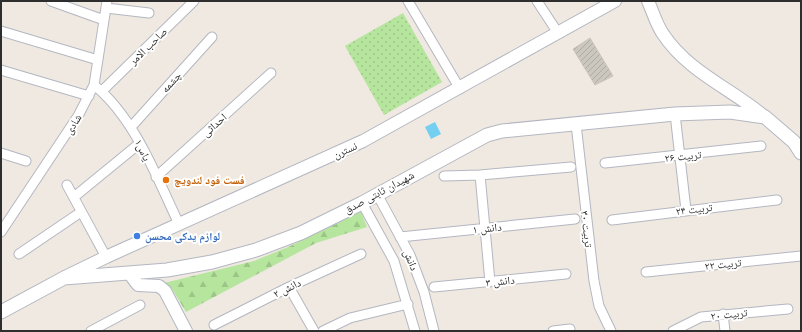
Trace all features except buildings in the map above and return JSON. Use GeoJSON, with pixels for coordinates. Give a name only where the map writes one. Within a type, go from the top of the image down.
{"type":"FeatureCollection","features":[{"type":"Feature","properties":{"kind":"main road","name":"شهیدان ثابتی صدق"},"geometry":{"type":"LineString","coordinates":[[1,312],[64,278],[167,270],[205,263],[256,250],[301,233],[362,203],[486,135],[509,130],[675,114],[730,112],[765,117]]}},
{"type":"Feature","properties":{"kind":"main road"},"geometry":{"type":"LineString","coordinates":[[765,117],[794,142],[801,153]]}},
{"type":"Feature","properties":{"kind":"street"},"geometry":{"type":"LineString","coordinates":[[50,1],[104,20]]}},
{"type":"Feature","properties":{"kind":"street","name":"صاحب الامر"},"geometry":{"type":"LineString","coordinates":[[102,91],[194,1]]}},
{"type":"Feature","properties":{"kind":"street"},"geometry":{"type":"LineString","coordinates":[[408,1],[460,89]]}},
{"type":"Feature","properties":{"kind":"street"},"geometry":{"type":"LineString","coordinates":[[537,1],[558,33]]}},
{"type":"Feature","properties":{"kind":"street"},"geometry":{"type":"LineString","coordinates":[[648,1],[664,35],[684,58],[706,76],[738,96],[765,117]]}},
{"type":"Feature","properties":{"kind":"street","name":"نسترن"},"geometry":{"type":"LineString","coordinates":[[64,278],[106,257],[363,142],[460,89],[610,2]]}},
{"type":"Feature","properties":{"kind":"street"},"geometry":{"type":"LineString","coordinates":[[106,5],[149,13]]}},
{"type":"Feature","properties":{"kind":"street","name":"شادی"},"geometry":{"type":"LineString","coordinates":[[1,232],[70,128],[89,96],[94,85],[106,5]]}},
{"type":"Feature","properties":{"kind":"street"},"geometry":{"type":"LineString","coordinates":[[1,31],[98,60]]}},
{"type":"Feature","properties":{"kind":"street","name":"چشمه"},"geometry":{"type":"LineString","coordinates":[[131,127],[212,37]]}},
{"type":"Feature","properties":{"kind":"street"},"geometry":{"type":"LineString","coordinates":[[1,70],[89,96]]}},
{"type":"Feature","properties":{"kind":"street","name":"احداثی"},"geometry":{"type":"LineString","coordinates":[[156,178],[271,73]]}},
{"type":"Feature","properties":{"kind":"street","name":"یاس۱"},"geometry":{"type":"LineString","coordinates":[[94,85],[102,91],[131,127],[140,142],[179,224]]}},
{"type":"Feature","properties":{"kind":"street"},"geometry":{"type":"LineString","coordinates":[[675,114],[686,210]]}},
{"type":"Feature","properties":{"kind":"street","name":"تربیت ۳۰"},"geometry":{"type":"LineString","coordinates":[[576,124],[594,281],[599,306],[611,331]]}},
{"type":"Feature","properties":{"kind":"street"},"geometry":{"type":"LineString","coordinates":[[74,197],[140,142]]}},
{"type":"Feature","properties":{"kind":"street","name":"تربیت ۲۶"},"geometry":{"type":"LineString","coordinates":[[605,163],[761,146]]}},
{"type":"Feature","properties":{"kind":"street"},"geometry":{"type":"LineString","coordinates":[[1,153],[26,161]]}},
{"type":"Feature","properties":{"kind":"street"},"geometry":{"type":"LineString","coordinates":[[444,176],[480,175],[571,167]]}},
{"type":"Feature","properties":{"kind":"street"},"geometry":{"type":"LineString","coordinates":[[480,175],[490,282]]}},
{"type":"Feature","properties":{"kind":"street"},"geometry":{"type":"LineString","coordinates":[[68,185],[106,257]]}},
{"type":"Feature","properties":{"kind":"street","name":"دانش"},"geometry":{"type":"LineString","coordinates":[[377,194],[410,255],[424,292],[434,331]]}},
{"type":"Feature","properties":{"kind":"street","name":"تربیت ۲۴"},"geometry":{"type":"LineString","coordinates":[[612,220],[777,200]]}},
{"type":"Feature","properties":{"kind":"street","name":"دانش"},"geometry":{"type":"LineString","coordinates":[[362,203],[394,261],[415,331]]}},
{"type":"Feature","properties":{"kind":"street"},"geometry":{"type":"LineString","coordinates":[[19,254],[81,212]]}},
{"type":"Feature","properties":{"kind":"street","name":"دانش ۱"},"geometry":{"type":"LineString","coordinates":[[400,237],[575,219]]}},
{"type":"Feature","properties":{"kind":"street","name":"دانش ۲"},"geometry":{"type":"LineString","coordinates":[[214,325],[289,286],[361,254]]}},
{"type":"Feature","properties":{"kind":"street","name":"تربیت ۲۲"},"geometry":{"type":"LineString","coordinates":[[646,272],[801,256]]}},
{"type":"Feature","properties":{"kind":"street"},"geometry":{"type":"LineString","coordinates":[[129,273],[138,285],[159,286],[165,291],[186,331]]}},
{"type":"Feature","properties":{"kind":"street","name":"دانش ۳"},"geometry":{"type":"LineString","coordinates":[[434,287],[566,274]]}},
{"type":"Feature","properties":{"kind":"street"},"geometry":{"type":"LineString","coordinates":[[289,286],[314,331]]}},
{"type":"Feature","properties":{"kind":"street"},"geometry":{"type":"LineString","coordinates":[[323,331],[350,318],[408,304]]}},
{"type":"Feature","properties":{"kind":"street"},"geometry":{"type":"LineString","coordinates":[[91,331],[140,305]]}},
{"type":"Feature","properties":{"kind":"street","name":"تربیت ۲۰"},"geometry":{"type":"LineString","coordinates":[[672,331],[696,318],[723,314],[788,309]]}},
{"type":"Feature","properties":{"kind":"street"},"geometry":{"type":"LineString","coordinates":[[723,314],[725,331]]}},
{"type":"Feature","properties":{"kind":"street"},"geometry":{"type":"LineString","coordinates":[[553,331],[570,329]]}},
{"type":"Feature","properties":{"kind":"green space"},"geometry":{"type":"Polygon","coordinates":[[[403,13],[442,82],[384,115],[345,46],[403,13]]]}},
{"type":"Feature","properties":{"kind":"green space"},"geometry":{"type":"Polygon","coordinates":[[[361,212],[367,227],[316,243],[186,312],[172,289],[164,283],[254,261],[288,247],[361,212]]]}},
{"type":"Feature","properties":{"kind":"water"},"geometry":{"type":"Polygon","coordinates":[[[435,122],[441,134],[431,139],[425,127],[435,122]]]}},
{"type":"Feature","properties":{"kind":"place","name":"فست فود لندویچ"},"geometry":{"type":"Point","coordinates":[166,180]}},
{"type":"Feature","properties":{"kind":"place","name":"لوازم یدکی محسن"},"geometry":{"type":"Point","coordinates":[137,236]}}]}
